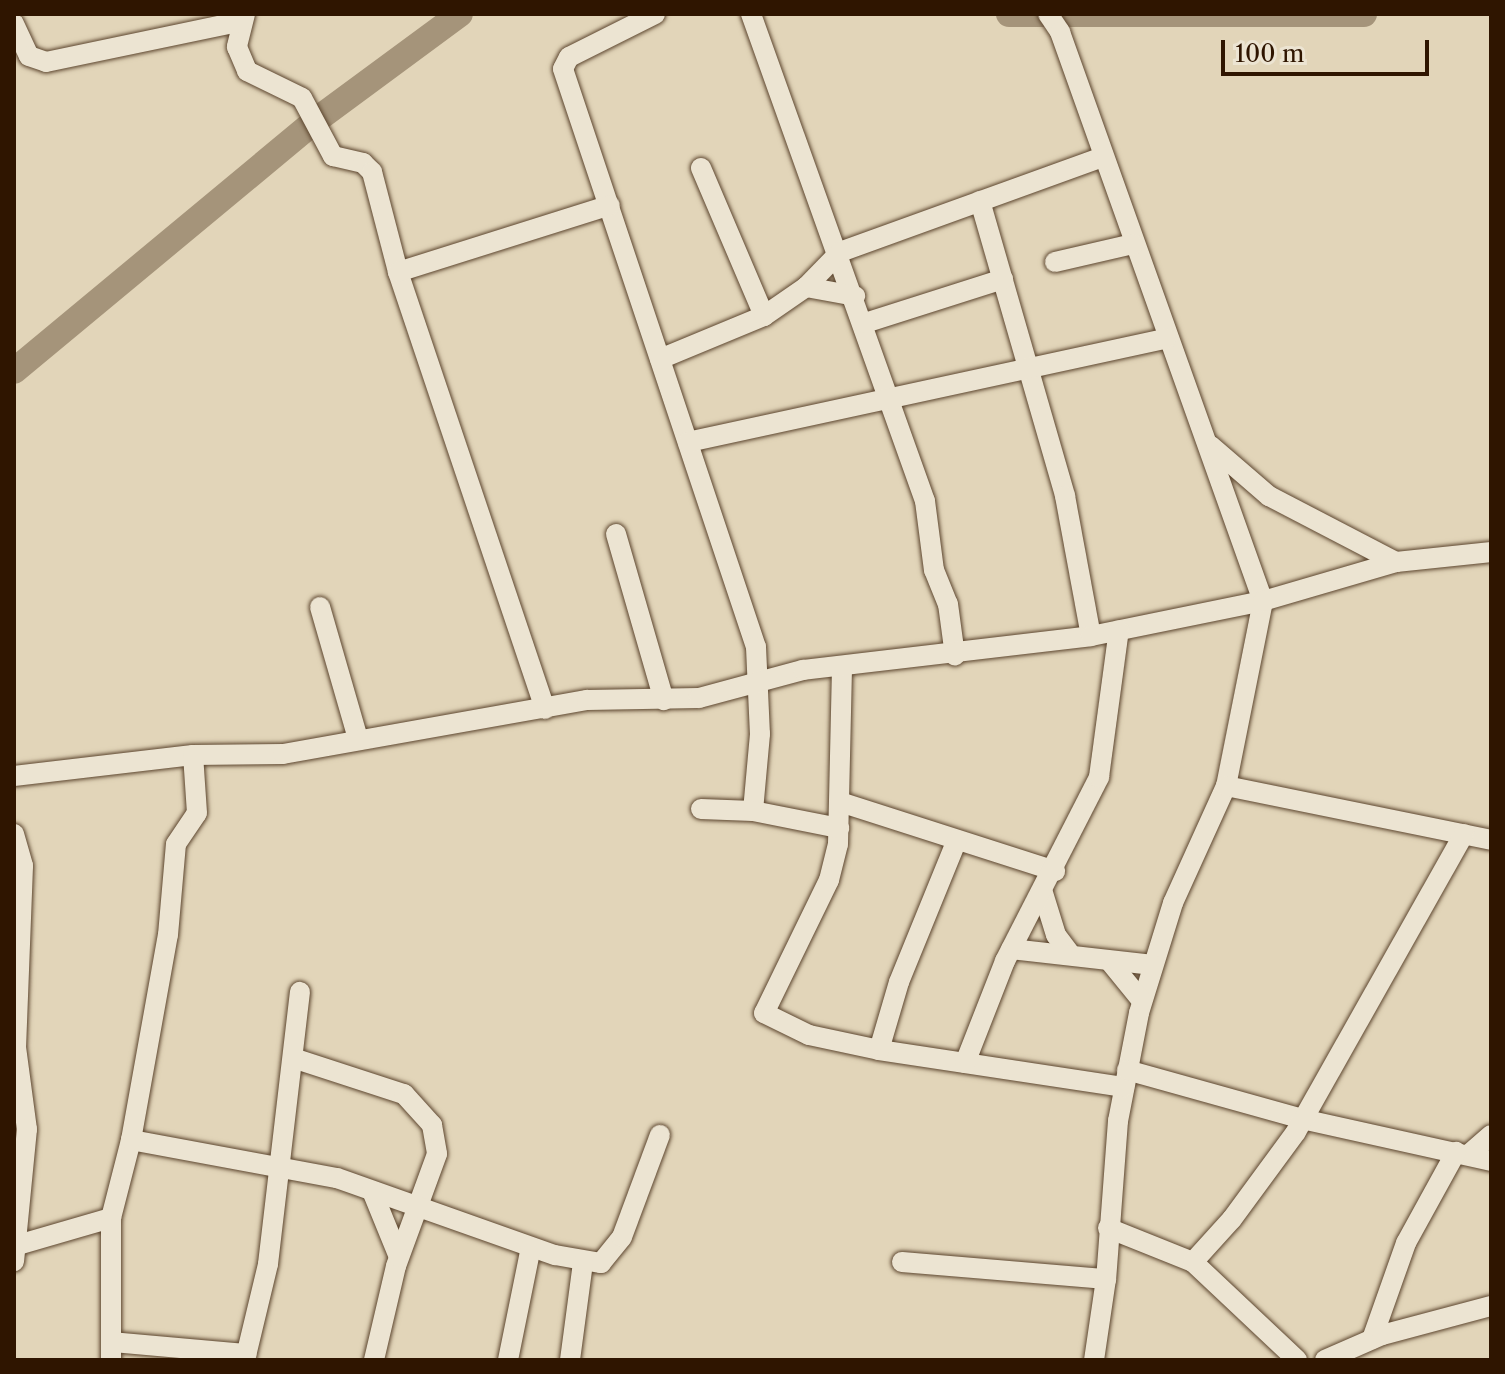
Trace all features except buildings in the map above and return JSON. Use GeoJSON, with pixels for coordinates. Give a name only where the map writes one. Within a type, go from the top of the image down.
{"type":"FeatureCollection","features":[{"type":"Feature","properties":{"kind":"street"},"geometry":{"type":"LineString","coordinates":[[655,14],[564,63],[756,647],[760,734],[753,811]]}},
{"type":"Feature","properties":{"kind":"street"},"geometry":{"type":"LineString","coordinates":[[751,14],[840,252],[925,501],[934,570],[948,604],[955,656]]}},
{"type":"Feature","properties":{"kind":"street"},"geometry":{"type":"LineString","coordinates":[[1048,14],[1060,32],[1166,339],[1263,601],[1226,786],[1190,860],[1142,1001],[1125,1078],[1108,1228],[1106,1279],[1094,1360]]}},
{"type":"Feature","properties":{"kind":"street"},"geometry":{"type":"LineString","coordinates":[[14,24],[29,56],[46,62],[211,31],[244,18]]}},
{"type":"Feature","properties":{"kind":"street"},"geometry":{"type":"LineString","coordinates":[[237,47],[244,18]]}},
{"type":"Feature","properties":{"kind":"street"},"geometry":{"type":"LineString","coordinates":[[211,31],[237,47],[247,71],[302,98],[333,156],[368,166],[398,272],[545,709]]}},
{"type":"Feature","properties":{"kind":"street"},"geometry":{"type":"LineString","coordinates":[[660,359],[764,316],[806,287],[840,252],[1102,157]]}},
{"type":"Feature","properties":{"kind":"street"},"geometry":{"type":"LineString","coordinates":[[701,168],[764,316]]}},
{"type":"Feature","properties":{"kind":"street"},"geometry":{"type":"LineString","coordinates":[[980,201],[1065,496],[1091,636]]}},
{"type":"Feature","properties":{"kind":"street"},"geometry":{"type":"LineString","coordinates":[[398,272],[610,205]]}},
{"type":"Feature","properties":{"kind":"street"},"geometry":{"type":"LineString","coordinates":[[1055,262],[1133,244]]}},
{"type":"Feature","properties":{"kind":"street"},"geometry":{"type":"LineString","coordinates":[[865,323],[1003,279]]}},
{"type":"Feature","properties":{"kind":"street"},"geometry":{"type":"LineString","coordinates":[[806,287],[855,296]]}},
{"type":"Feature","properties":{"kind":"street"},"geometry":{"type":"LineString","coordinates":[[688,442],[890,396],[1166,339]]}},
{"type":"Feature","properties":{"kind":"street"},"geometry":{"type":"LineString","coordinates":[[1205,439],[1269,496],[1396,562]]}},
{"type":"Feature","properties":{"kind":"street"},"geometry":{"type":"LineString","coordinates":[[616,534],[664,700]]}},
{"type":"Feature","properties":{"kind":"street"},"geometry":{"type":"LineString","coordinates":[[14,776],[193,755],[283,754],[587,700],[664,700],[731,692],[803,670],[955,656],[1091,636],[1263,601],[1396,562],[1491,552]]}},
{"type":"Feature","properties":{"kind":"street"},"geometry":{"type":"LineString","coordinates":[[320,607],[358,739]]}},
{"type":"Feature","properties":{"kind":"street"},"geometry":{"type":"LineString","coordinates":[[965,1063],[1011,949],[1055,871],[1099,777],[1119,630]]}},
{"type":"Feature","properties":{"kind":"street"},"geometry":{"type":"LineString","coordinates":[[842,668],[839,828],[829,880],[764,1013],[809,1035],[879,1050],[965,1063],[1125,1078],[1491,1161]]}},
{"type":"Feature","properties":{"kind":"street"},"geometry":{"type":"LineString","coordinates":[[193,755],[197,813],[176,844],[168,935],[131,1140],[111,1218],[111,1351],[245,1357],[268,1264],[300,992]]}},
{"type":"Feature","properties":{"kind":"street"},"geometry":{"type":"LineString","coordinates":[[1226,786],[1491,840]]}},
{"type":"Feature","properties":{"kind":"street"},"geometry":{"type":"LineString","coordinates":[[840,802],[1055,871]]}},
{"type":"Feature","properties":{"kind":"street"},"geometry":{"type":"LineString","coordinates":[[701,809],[753,811],[839,828]]}},
{"type":"Feature","properties":{"kind":"street"},"geometry":{"type":"LineString","coordinates":[[14,834],[23,866],[16,948],[21,993],[16,1047],[27,1129],[15,1251],[111,1218]]}},
{"type":"Feature","properties":{"kind":"street"},"geometry":{"type":"LineString","coordinates":[[1193,1262],[1232,1219],[1302,1119],[1412,934],[1464,834]]}},
{"type":"Feature","properties":{"kind":"street"},"geometry":{"type":"LineString","coordinates":[[879,1050],[899,982],[957,840]]}},
{"type":"Feature","properties":{"kind":"street"},"geometry":{"type":"LineString","coordinates":[[1043,893],[1050,921],[1069,952]]}},
{"type":"Feature","properties":{"kind":"street"},"geometry":{"type":"LineString","coordinates":[[1011,949],[1069,952],[1111,963],[1153,965]]}},
{"type":"Feature","properties":{"kind":"street"},"geometry":{"type":"LineString","coordinates":[[1111,963],[1142,1001]]}},
{"type":"Feature","properties":{"kind":"street"},"geometry":{"type":"LineString","coordinates":[[293,1058],[404,1094],[426,1113],[437,1154],[399,1257],[374,1360]]}},
{"type":"Feature","properties":{"kind":"street"},"geometry":{"type":"LineString","coordinates":[[131,1140],[279,1165],[420,1206],[583,1263],[601,1263],[614,1251],[660,1135]]}},
{"type":"Feature","properties":{"kind":"street"},"geometry":{"type":"LineString","coordinates":[[1372,1339],[1406,1243],[1462,1154],[1491,1135]]}},
{"type":"Feature","properties":{"kind":"street"},"geometry":{"type":"LineString","coordinates":[[372,1191],[399,1257]]}},
{"type":"Feature","properties":{"kind":"street"},"geometry":{"type":"LineString","coordinates":[[1108,1228],[1193,1262],[1297,1360]]}},
{"type":"Feature","properties":{"kind":"street"},"geometry":{"type":"LineString","coordinates":[[508,1360],[531,1247]]}},
{"type":"Feature","properties":{"kind":"street"},"geometry":{"type":"LineString","coordinates":[[902,1262],[1106,1279]]}},
{"type":"Feature","properties":{"kind":"street"},"geometry":{"type":"LineString","coordinates":[[570,1360],[583,1263]]}},
{"type":"Feature","properties":{"kind":"street"},"geometry":{"type":"LineString","coordinates":[[1325,1360],[1372,1339],[1491,1306]]}},
{"type":"Feature","properties":{"kind":"waterway"},"geometry":{"type":"LineString","coordinates":[[14,371],[319,118],[460,14]]}},
{"type":"Feature","properties":{"kind":"waterway"},"geometry":{"type":"LineString","coordinates":[[1009,14],[1364,14]]}}]}
